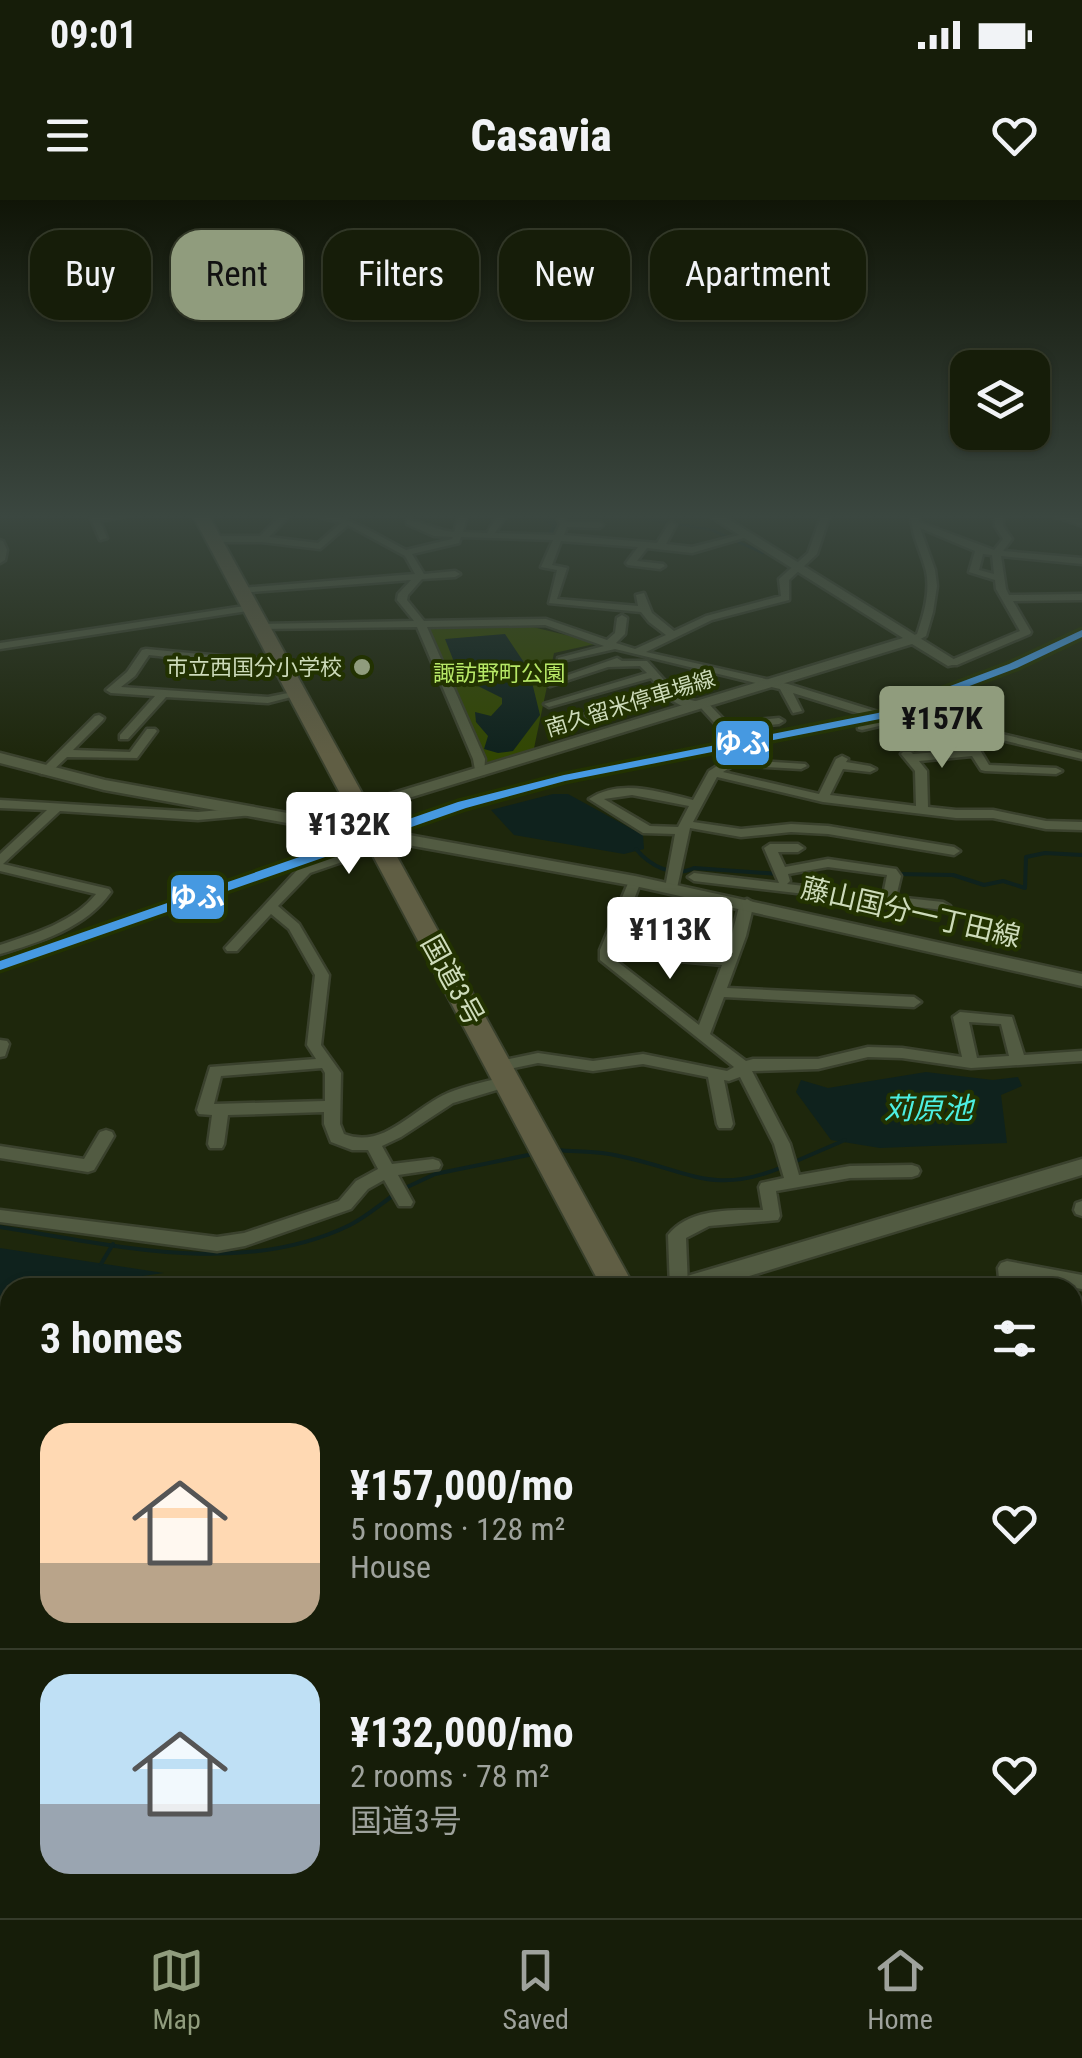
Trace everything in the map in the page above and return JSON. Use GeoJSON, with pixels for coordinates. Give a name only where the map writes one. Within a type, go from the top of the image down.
{"type":"FeatureCollection","features":[{"type":"Feature","properties":{"kind":"highway","name":"国道3号"},"geometry":{"type":"LineString","coordinates":[[243,594],[614,1278]]}},
{"type":"Feature","properties":{"kind":"main road"},"geometry":{"type":"LineString","coordinates":[[841,594],[953,663]]}},
{"type":"Feature","properties":{"kind":"main road","name":"南久留米停車場線"},"geometry":{"type":"LineString","coordinates":[[360,808],[913,640]]}},
{"type":"Feature","properties":{"kind":"main road","name":"藤山国分一丁田線"},"geometry":{"type":"LineString","coordinates":[[0,758],[45,772],[253,811],[376,839],[747,897],[1082,980]]}},
{"type":"Feature","properties":{"kind":"main road"},"geometry":{"type":"LineString","coordinates":[[714,1278],[1082,1167]]}},
{"type":"Feature","properties":{"kind":"street"},"geometry":{"type":"LineString","coordinates":[[0,646],[327,594]]}},
{"type":"Feature","properties":{"kind":"street"},"geometry":{"type":"LineString","coordinates":[[406,594],[402,600],[420,623],[479,759],[480,773]]}},
{"type":"Feature","properties":{"kind":"street"},"geometry":{"type":"LineString","coordinates":[[554,594],[552,602],[643,609]]}},
{"type":"Feature","properties":{"kind":"street"},"geometry":{"type":"LineString","coordinates":[[612,665],[710,618],[781,601],[786,594]]}},
{"type":"Feature","properties":{"kind":"street"},"geometry":{"type":"LineString","coordinates":[[913,640],[921,636],[931,594]]}},
{"type":"Feature","properties":{"kind":"street"},"geometry":{"type":"LineString","coordinates":[[953,663],[1026,632],[1005,594]]}},
{"type":"Feature","properties":{"kind":"street"},"geometry":{"type":"LineString","coordinates":[[641,595],[643,609],[675,636]]}},
{"type":"Feature","properties":{"kind":"street"},"geometry":{"type":"LineString","coordinates":[[1007,598],[1082,597]]}},
{"type":"Feature","properties":{"kind":"street"},"geometry":{"type":"LineString","coordinates":[[251,609],[420,623],[546,622],[634,652],[775,685],[893,720],[972,730],[1080,754]]}},
{"type":"Feature","properties":{"kind":"street"},"geometry":{"type":"LineString","coordinates":[[562,660],[611,645],[620,634],[622,618]]}},
{"type":"Feature","properties":{"kind":"street"},"geometry":{"type":"LineString","coordinates":[[279,660],[254,662],[146,652],[130,674],[111,690],[268,700],[298,694]]}},
{"type":"Feature","properties":{"kind":"street"},"geometry":{"type":"LineString","coordinates":[[550,683],[612,665],[643,663],[668,691],[699,706],[724,727],[779,720]]}},
{"type":"Feature","properties":{"kind":"street"},"geometry":{"type":"LineString","coordinates":[[549,704],[652,674]]}},
{"type":"Feature","properties":{"kind":"street"},"geometry":{"type":"LineString","coordinates":[[572,677],[634,726]]}},
{"type":"Feature","properties":{"kind":"street"},"geometry":{"type":"LineString","coordinates":[[775,685],[797,711]]}},
{"type":"Feature","properties":{"kind":"street"},"geometry":{"type":"LineString","coordinates":[[588,715],[668,691]]}},
{"type":"Feature","properties":{"kind":"street"},"geometry":{"type":"LineString","coordinates":[[124,737],[164,692]]}},
{"type":"Feature","properties":{"kind":"street"},"geometry":{"type":"LineString","coordinates":[[45,772],[98,718]]}},
{"type":"Feature","properties":{"kind":"street"},"geometry":{"type":"LineString","coordinates":[[862,727],[893,720]]}},
{"type":"Feature","properties":{"kind":"street"},"geometry":{"type":"LineString","coordinates":[[64,753],[132,756],[151,731]]}},
{"type":"Feature","properties":{"kind":"street"},"geometry":{"type":"LineString","coordinates":[[922,810],[921,771],[907,755],[976,752],[985,768],[1056,771]]}},
{"type":"Feature","properties":{"kind":"street"},"geometry":{"type":"LineString","coordinates":[[671,888],[684,828],[712,773],[732,761],[801,766]]}},
{"type":"Feature","properties":{"kind":"street"},"geometry":{"type":"LineString","coordinates":[[824,798],[840,762],[870,770]]}},
{"type":"Feature","properties":{"kind":"street"},"geometry":{"type":"LineString","coordinates":[[712,773],[824,798],[993,814],[1046,826],[1082,826]]}},
{"type":"Feature","properties":{"kind":"street"},"geometry":{"type":"LineString","coordinates":[[656,793],[665,779]]}},
{"type":"Feature","properties":{"kind":"street"},"geometry":{"type":"LineString","coordinates":[[695,804],[656,793],[611,791],[595,799],[647,830],[828,830],[954,851]]}},
{"type":"Feature","properties":{"kind":"street"},"geometry":{"type":"LineString","coordinates":[[1,806],[225,816],[253,811]]}},
{"type":"Feature","properties":{"kind":"street"},"geometry":{"type":"LineString","coordinates":[[0,864],[56,810]]}},
{"type":"Feature","properties":{"kind":"street"},"geometry":{"type":"LineString","coordinates":[[232,948],[305,870],[376,839]]}},
{"type":"Feature","properties":{"kind":"street"},"geometry":{"type":"LineString","coordinates":[[788,890],[770,848],[798,848]]}},
{"type":"Feature","properties":{"kind":"street"},"geometry":{"type":"LineString","coordinates":[[780,872],[828,862],[891,872],[895,876],[888,900]]}},
{"type":"Feature","properties":{"kind":"street"},"geometry":{"type":"LineString","coordinates":[[0,864],[104,892],[100,902],[74,918],[0,950]]}},
{"type":"Feature","properties":{"kind":"street"},"geometry":{"type":"LineString","coordinates":[[694,877],[747,897],[788,890],[943,906]]}},
{"type":"Feature","properties":{"kind":"street"},"geometry":{"type":"LineString","coordinates":[[636,880],[607,950],[607,960],[744,1067],[782,1144],[793,1182]]}},
{"type":"Feature","properties":{"kind":"street"},"geometry":{"type":"LineString","coordinates":[[702,1033],[728,961],[742,935],[747,897]]}},
{"type":"Feature","properties":{"kind":"street"},"geometry":{"type":"LineString","coordinates":[[272,908],[294,926],[322,975],[314,1045],[333,1073],[332,1106],[337,1138],[346,1143],[372,1142],[396,1134],[453,1097],[538,1058],[593,1066],[643,1059],[729,1076],[744,1067],[818,1064],[868,1052],[902,1052],[971,1062],[1082,1056]]}},
{"type":"Feature","properties":{"kind":"street"},"geometry":{"type":"LineString","coordinates":[[0,934],[19,944]]}},
{"type":"Feature","properties":{"kind":"street"},"geometry":{"type":"LineString","coordinates":[[607,950],[728,961]]}},
{"type":"Feature","properties":{"kind":"street"},"geometry":{"type":"LineString","coordinates":[[717,992],[914,1002]]}},
{"type":"Feature","properties":{"kind":"street"},"geometry":{"type":"LineString","coordinates":[[971,1062],[960,1017],[1007,1020],[1018,1060]]}},
{"type":"Feature","properties":{"kind":"street"},"geometry":{"type":"LineString","coordinates":[[326,1063],[215,1071],[205,1110],[332,1106]]}},
{"type":"Feature","properties":{"kind":"street"},"geometry":{"type":"LineString","coordinates":[[715,1076],[725,1124]]}},
{"type":"Feature","properties":{"kind":"street"},"geometry":{"type":"LineString","coordinates":[[216,1144],[220,1110]]}},
{"type":"Feature","properties":{"kind":"street"},"geometry":{"type":"LineString","coordinates":[[0,1152],[88,1166],[106,1136]]}},
{"type":"Feature","properties":{"kind":"street"},"geometry":{"type":"LineString","coordinates":[[372,1142],[405,1202]]}},
{"type":"Feature","properties":{"kind":"street"},"geometry":{"type":"LineString","coordinates":[[0,1216],[216,1244],[345,1205],[362,1185],[389,1170],[433,1165]]}},
{"type":"Feature","properties":{"kind":"street"},"geometry":{"type":"LineString","coordinates":[[685,1278],[677,1235],[684,1228],[721,1218],[772,1216],[767,1187],[850,1172],[912,1171]]}},
{"type":"Feature","properties":{"kind":"street"},"geometry":{"type":"LineString","coordinates":[[1008,1278],[1007,1268],[1061,1278]]}},
{"type":"Feature","properties":{"kind":"green space","name":"諏訪野町公園"},"geometry":{"type":"Polygon","coordinates":[[[424,623],[516,623],[599,643],[554,653],[533,753],[482,764],[424,623]]]}},
{"type":"Feature","properties":{"kind":"water"},"geometry":{"type":"Polygon","coordinates":[[[505,634],[529,670],[540,715],[513,751],[498,753],[484,749],[488,736],[476,722],[475,712],[491,716],[502,704],[502,698],[460,677],[445,639],[505,634]]]}},
{"type":"Feature","properties":{"kind":"water"},"geometry":{"type":"Polygon","coordinates":[[[553,794],[568,794],[643,835],[644,849],[624,854],[514,835],[491,810],[553,794]]]}},
{"type":"Feature","properties":{"kind":"water","name":"苅原池"},"geometry":{"type":"Polygon","coordinates":[[[926,1072],[993,1080],[1018,1077],[1022,1086],[1001,1095],[1007,1143],[880,1148],[831,1140],[796,1092],[801,1080],[828,1088],[926,1072]]]}},
{"type":"Feature","properties":{"kind":"water"},"geometry":{"type":"Polygon","coordinates":[[[0,1248],[164,1273],[128,1278],[0,1278],[0,1248]]]}},
{"type":"Feature","properties":{"kind":"waterway"},"geometry":{"type":"LineString","coordinates":[[636,849],[648,861],[670,871],[694,868],[779,874]]}},
{"type":"Feature","properties":{"kind":"waterway"},"geometry":{"type":"LineString","coordinates":[[896,874],[953,875],[984,885],[1003,881],[1025,888],[1026,857],[1045,853],[1082,855]]}},
{"type":"Feature","properties":{"kind":"waterway"},"geometry":{"type":"LineString","coordinates":[[794,1162],[845,1140]]}},
{"type":"Feature","properties":{"kind":"waterway"},"geometry":{"type":"LineString","coordinates":[[557,1150],[611,1154],[719,1180],[760,1175],[785,1166]]}},
{"type":"Feature","properties":{"kind":"waterway"},"geometry":{"type":"LineString","coordinates":[[403,1189],[435,1174],[533,1154]]}},
{"type":"Feature","properties":{"kind":"waterway"},"geometry":{"type":"LineString","coordinates":[[112,1245],[177,1253],[266,1250],[309,1241],[350,1225],[395,1194]]}},
{"type":"Feature","properties":{"kind":"waterway"},"geometry":{"type":"LineString","coordinates":[[0,1227],[112,1245]]}},
{"type":"Feature","properties":{"kind":"waterway"},"geometry":{"type":"LineString","coordinates":[[101,1264],[112,1245]]}},
{"type":"Feature","properties":{"kind":"transit line","name":"ゆふ"},"geometry":{"type":"LineString","coordinates":[[0,966],[462,805],[564,778],[881,716],[1013,666],[1082,633]]}},
{"type":"Feature","properties":{"kind":"place","name":"市立西国分小学校"},"geometry":{"type":"Point","coordinates":[362,667]}}]}
